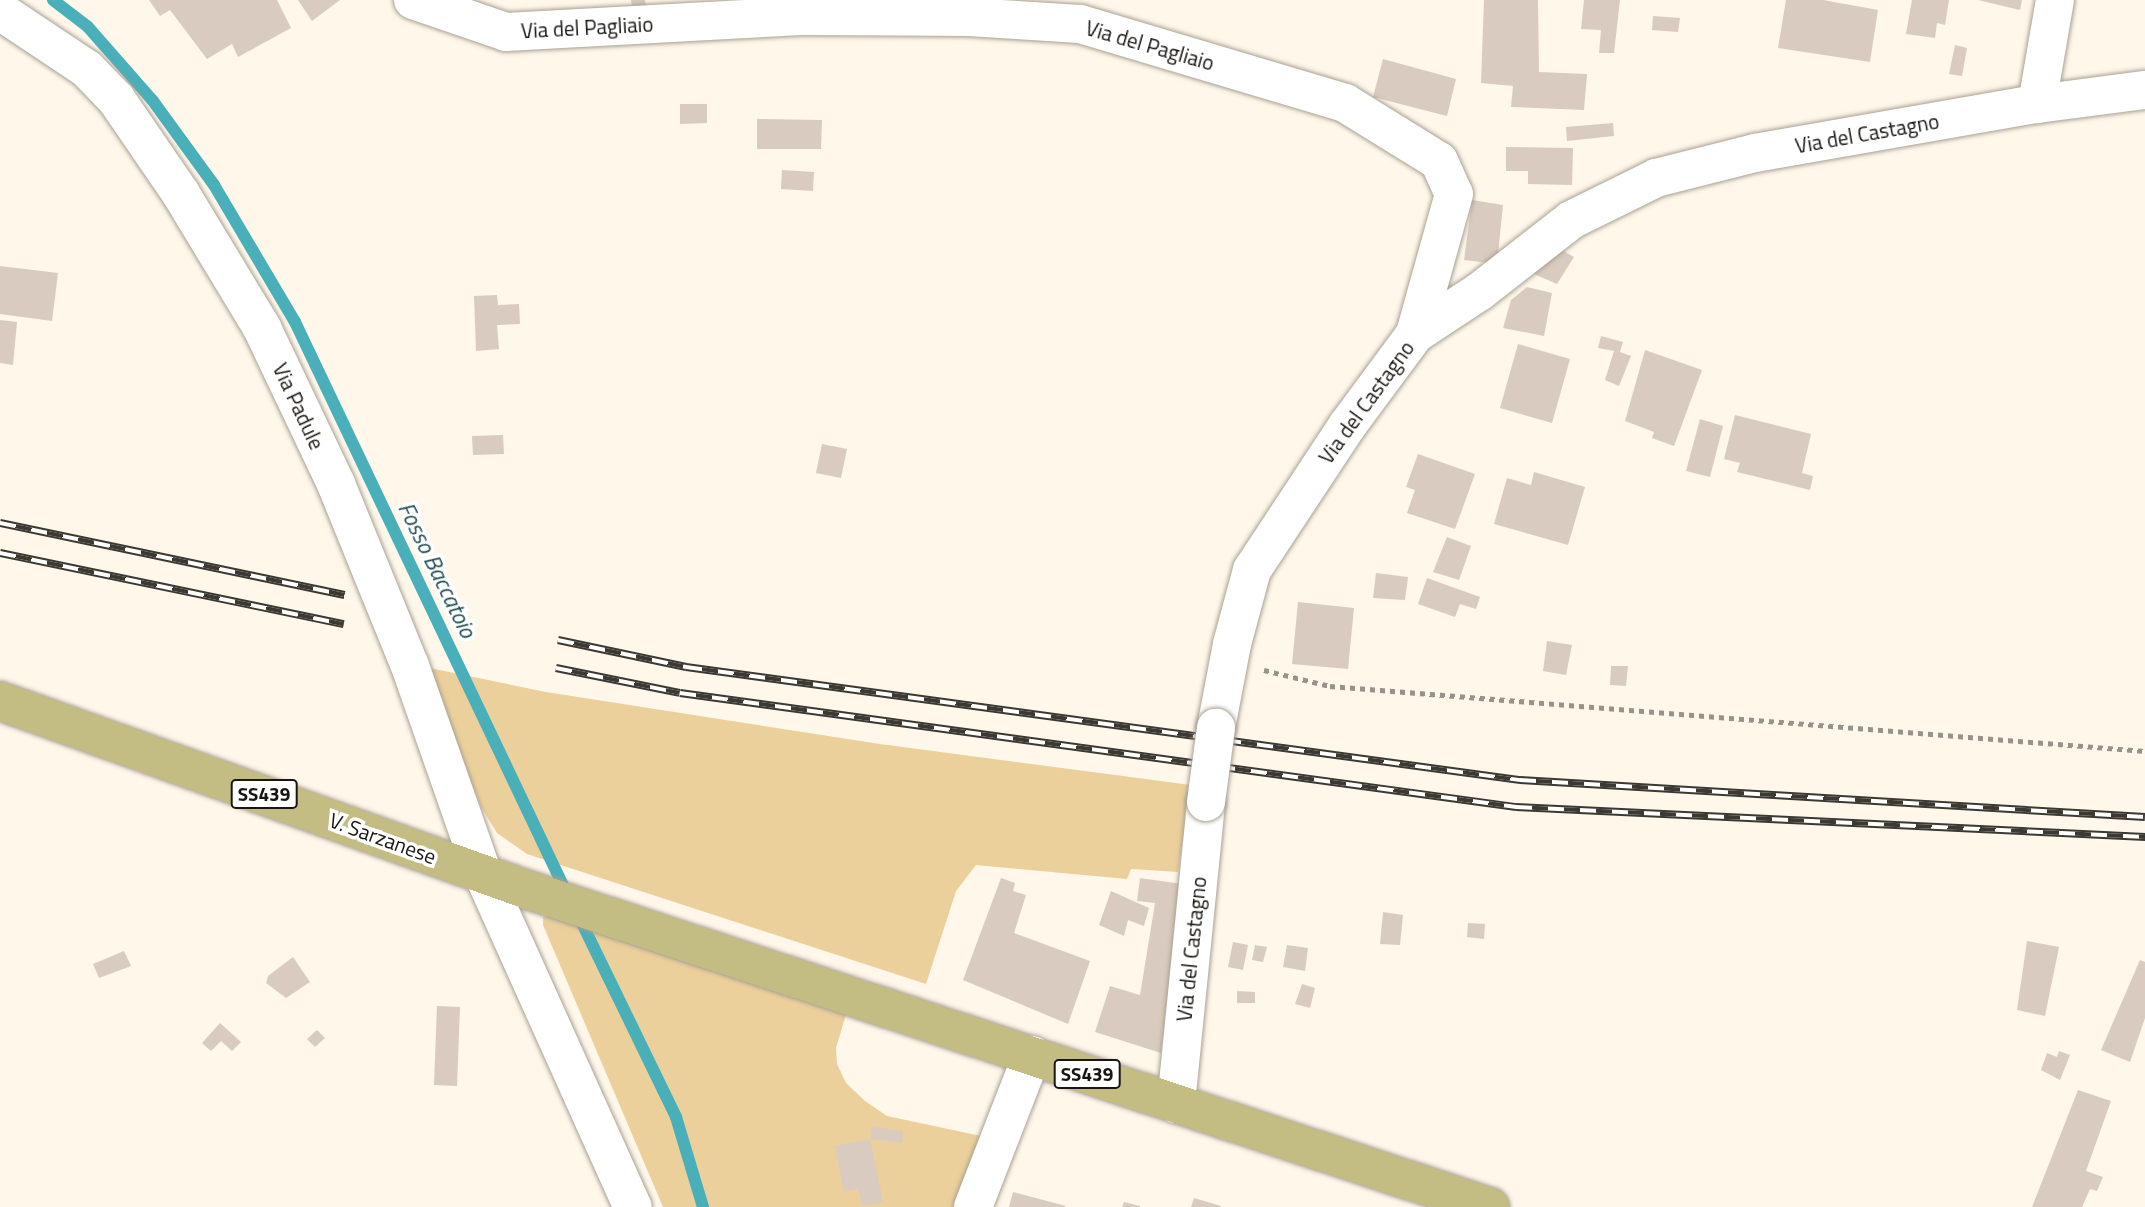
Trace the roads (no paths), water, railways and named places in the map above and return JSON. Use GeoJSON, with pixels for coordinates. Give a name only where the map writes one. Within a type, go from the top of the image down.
{"type":"FeatureCollection","features":[{"type":"Feature","properties":{"kind":"main road","name":"V. Sarzanese"},"geometry":{"type":"LineString","coordinates":[[0,701],[528,890],[1032,1055]]}},
{"type":"Feature","properties":{"kind":"main road","name":"SS439"},"geometry":{"type":"LineString","coordinates":[[1032,1055],[1490,1207]]}},
{"type":"Feature","properties":{"kind":"street","name":"Via del Pagliaio"},"geometry":{"type":"LineString","coordinates":[[413,0],[506,32],[801,16],[969,17],[1082,12],[1346,103],[1439,161],[1454,194],[1415,334]]}},
{"type":"Feature","properties":{"kind":"street"},"geometry":{"type":"LineString","coordinates":[[2037,104],[2055,0]]}},
{"type":"Feature","properties":{"kind":"street","name":"Via Padule"},"geometry":{"type":"LineString","coordinates":[[0,11],[87,69],[116,99],[181,194],[262,328],[336,484],[399,640],[483,874],[633,1207]]}},
{"type":"Feature","properties":{"kind":"street"},"geometry":{"type":"LineString","coordinates":[[0,41],[41,38]]}},
{"type":"Feature","properties":{"kind":"street","name":"Via del Castagno"},"geometry":{"type":"LineString","coordinates":[[1176,1104],[1206,802],[1216,729],[1231,643],[1252,570],[1275,530],[1415,334],[1479,292],[1571,220],[1656,178],[1755,153],[2037,104],[2145,90]]}},
{"type":"Feature","properties":{"kind":"street"},"geometry":{"type":"LineString","coordinates":[[973,1207],[1032,1055]]}},
{"type":"Feature","properties":{"kind":"waterway","name":"Fosso Baccatoio"},"geometry":{"type":"LineString","coordinates":[[53,0],[88,27],[153,101],[214,185],[295,322],[568,896]]}},
{"type":"Feature","properties":{"kind":"waterway","name":"Fosso Baccatoio"},"geometry":{"type":"LineString","coordinates":[[578,915],[676,1117],[703,1207]]}},
{"type":"Feature","properties":{"kind":"railway"},"geometry":{"type":"LineString","coordinates":[[0,523],[345,595]]}},
{"type":"Feature","properties":{"kind":"railway"},"geometry":{"type":"LineString","coordinates":[[0,553],[344,624]]}},
{"type":"Feature","properties":{"kind":"railway"},"geometry":{"type":"LineString","coordinates":[[558,640],[686,667],[1520,780],[2145,817]]}},
{"type":"Feature","properties":{"kind":"railway"},"geometry":{"type":"LineString","coordinates":[[556,668],[680,693],[1516,807],[2145,837]]}}]}
